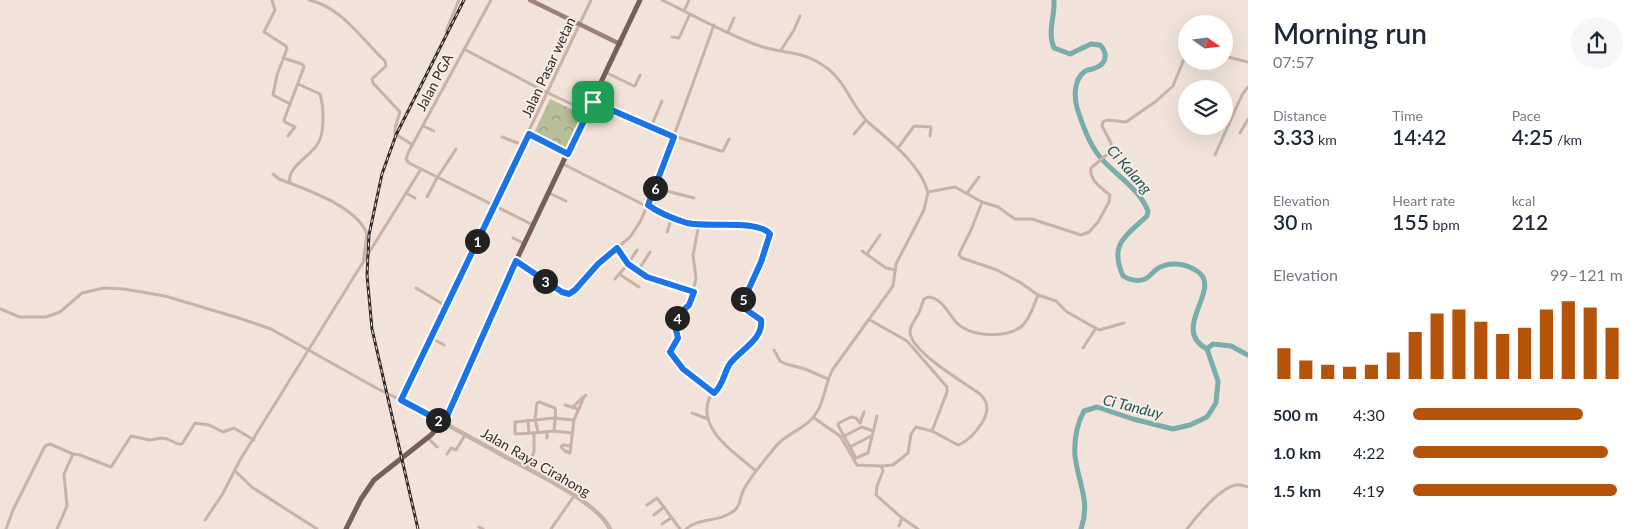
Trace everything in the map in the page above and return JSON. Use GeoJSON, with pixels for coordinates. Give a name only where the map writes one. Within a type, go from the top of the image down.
{"type":"FeatureCollection","features":[{"type":"Feature","properties":{"kind":"main road"},"geometry":{"type":"LineString","coordinates":[[346,529],[360,499],[374,480],[428,438],[444,423],[516,261],[607,73],[640,0]]}},
{"type":"Feature","properties":{"kind":"main road"},"geometry":{"type":"LineString","coordinates":[[532,1],[620,44]]}},
{"type":"Feature","properties":{"kind":"street"},"geometry":{"type":"LineString","coordinates":[[272,0],[275,10],[264,32],[287,47],[277,74],[273,94],[290,104]]}},
{"type":"Feature","properties":{"kind":"street"},"geometry":{"type":"LineString","coordinates":[[309,0],[340,14],[385,61],[386,66],[372,79],[372,83],[400,112],[395,134],[413,145]]}},
{"type":"Feature","properties":{"kind":"street"},"geometry":{"type":"LineString","coordinates":[[446,31],[459,0]]}},
{"type":"Feature","properties":{"kind":"street","name":"Jalan PGA"},"geometry":{"type":"LineString","coordinates":[[421,170],[407,161],[407,157],[492,0]]}},
{"type":"Feature","properties":{"kind":"street","name":"Jalan Pasar wetan"},"geometry":{"type":"LineString","coordinates":[[401,400],[592,0]]}},
{"type":"Feature","properties":{"kind":"street"},"geometry":{"type":"LineString","coordinates":[[662,0],[728,32],[762,46],[806,56],[830,70],[842,84],[866,120],[898,148],[913,166],[928,192],[924,210],[894,270],[893,286],[828,379],[823,398],[814,418],[780,442],[756,471],[735,510],[725,517],[695,522],[686,529]]}},
{"type":"Feature","properties":{"kind":"street"},"geometry":{"type":"LineString","coordinates":[[684,11],[689,0]]}},
{"type":"Feature","properties":{"kind":"street"},"geometry":{"type":"LineString","coordinates":[[672,37],[679,38],[690,14]]}},
{"type":"Feature","properties":{"kind":"street"},"geometry":{"type":"LineString","coordinates":[[781,50],[794,30],[800,16]]}},
{"type":"Feature","properties":{"kind":"street"},"geometry":{"type":"LineString","coordinates":[[728,32],[734,18]]}},
{"type":"Feature","properties":{"kind":"street"},"geometry":{"type":"LineString","coordinates":[[516,261],[562,292],[569,294],[635,230],[655,188],[714,25]]}},
{"type":"Feature","properties":{"kind":"street"},"geometry":{"type":"LineString","coordinates":[[464,49],[588,112]]}},
{"type":"Feature","properties":{"kind":"street"},"geometry":{"type":"LineString","coordinates":[[283,58],[304,66],[284,120],[295,127],[288,136]]}},
{"type":"Feature","properties":{"kind":"street"},"geometry":{"type":"LineString","coordinates":[[1233,58],[1248,62]]}},
{"type":"Feature","properties":{"kind":"street"},"geometry":{"type":"LineString","coordinates":[[928,192],[956,187],[982,202],[998,207],[1015,219],[1032,219],[1081,235],[1089,232],[1098,222],[1109,202],[1110,195],[1094,181],[1091,175],[1091,168],[1111,151],[1111,143],[1102,126],[1102,122],[1106,120],[1126,122],[1166,93],[1172,86],[1179,70]]}},
{"type":"Feature","properties":{"kind":"street"},"geometry":{"type":"LineString","coordinates":[[607,73],[634,86],[640,75]]}},
{"type":"Feature","properties":{"kind":"street"},"geometry":{"type":"LineString","coordinates":[[290,183],[291,173],[318,145],[323,125],[320,94],[298,84]]}},
{"type":"Feature","properties":{"kind":"street"},"geometry":{"type":"LineString","coordinates":[[1215,155],[1242,95],[1248,87]]}},
{"type":"Feature","properties":{"kind":"street"},"geometry":{"type":"LineString","coordinates":[[651,127],[662,101]]}},
{"type":"Feature","properties":{"kind":"street"},"geometry":{"type":"LineString","coordinates":[[593,102],[674,137],[722,152],[728,139]]}},
{"type":"Feature","properties":{"kind":"street"},"geometry":{"type":"LineString","coordinates":[[1240,133],[1248,119]]}},
{"type":"Feature","properties":{"kind":"street"},"geometry":{"type":"LineString","coordinates":[[854,134],[866,120]]}},
{"type":"Feature","properties":{"kind":"street"},"geometry":{"type":"LineString","coordinates":[[423,126],[434,131]]}},
{"type":"Feature","properties":{"kind":"street"},"geometry":{"type":"LineString","coordinates":[[898,148],[914,126],[931,127],[930,136]]}},
{"type":"Feature","properties":{"kind":"street"},"geometry":{"type":"LineString","coordinates":[[529,134],[568,154]]}},
{"type":"Feature","properties":{"kind":"street"},"geometry":{"type":"LineString","coordinates":[[502,136],[523,145]]}},
{"type":"Feature","properties":{"kind":"street"},"geometry":{"type":"LineString","coordinates":[[427,197],[456,149]]}},
{"type":"Feature","properties":{"kind":"street"},"geometry":{"type":"LineString","coordinates":[[563,164],[688,223],[725,226],[747,225],[764,230],[770,234],[761,262],[741,306],[761,320],[762,325],[749,346],[730,363],[718,389],[709,399],[708,419],[716,436],[756,471]]}},
{"type":"Feature","properties":{"kind":"street"},"geometry":{"type":"LineString","coordinates":[[205,520],[421,170],[534,225]]}},
{"type":"Feature","properties":{"kind":"street"},"geometry":{"type":"LineString","coordinates":[[273,174],[279,179],[330,201],[353,214],[367,234],[363,264]]}},
{"type":"Feature","properties":{"kind":"street"},"geometry":{"type":"LineString","coordinates":[[967,193],[979,177]]}},
{"type":"Feature","properties":{"kind":"street"},"geometry":{"type":"LineString","coordinates":[[655,188],[694,198]]}},
{"type":"Feature","properties":{"kind":"street"},"geometry":{"type":"LineString","coordinates":[[406,193],[415,198]]}},
{"type":"Feature","properties":{"kind":"street"},"geometry":{"type":"LineString","coordinates":[[549,193],[566,202]]}},
{"type":"Feature","properties":{"kind":"street"},"geometry":{"type":"LineString","coordinates":[[982,202],[959,255],[965,261],[997,270],[1038,295],[1056,301],[1067,312],[1096,328],[1102,330],[1124,323]]}},
{"type":"Feature","properties":{"kind":"street"},"geometry":{"type":"LineString","coordinates":[[667,232],[672,217]]}},
{"type":"Feature","properties":{"kind":"street"},"geometry":{"type":"LineString","coordinates":[[699,224],[694,255],[696,278],[694,292],[689,305],[679,314],[676,320],[675,326],[678,338],[670,352],[683,369],[714,393]]}},
{"type":"Feature","properties":{"kind":"street"},"geometry":{"type":"LineString","coordinates":[[867,254],[880,235]]}},
{"type":"Feature","properties":{"kind":"street"},"geometry":{"type":"LineString","coordinates":[[514,238],[525,244]]}},
{"type":"Feature","properties":{"kind":"street"},"geometry":{"type":"LineString","coordinates":[[617,248],[628,264],[647,277],[694,292]]}},
{"type":"Feature","properties":{"kind":"street"},"geometry":{"type":"LineString","coordinates":[[615,279],[637,250]]}},
{"type":"Feature","properties":{"kind":"street"},"geometry":{"type":"LineString","coordinates":[[862,251],[886,268],[894,270]]}},
{"type":"Feature","properties":{"kind":"street"},"geometry":{"type":"LineString","coordinates":[[638,271],[650,252]]}},
{"type":"Feature","properties":{"kind":"street"},"geometry":{"type":"LineString","coordinates":[[619,274],[639,287]]}},
{"type":"Feature","properties":{"kind":"street"},"geometry":{"type":"LineString","coordinates":[[0,309],[20,318],[46,317],[60,312],[82,293],[104,288],[124,289],[165,296],[271,329],[378,389],[444,423]]}},
{"type":"Feature","properties":{"kind":"street"},"geometry":{"type":"LineString","coordinates":[[416,288],[446,306]]}},
{"type":"Feature","properties":{"kind":"street"},"geometry":{"type":"LineString","coordinates":[[860,423],[856,418],[852,417],[839,422],[838,427],[857,465],[893,465],[908,453],[911,434],[915,427],[932,430],[958,445],[970,439],[983,420],[987,406],[980,394],[933,362],[912,339],[910,334],[911,328],[923,301],[928,296],[933,298],[944,306],[957,323],[970,332],[997,335],[1018,328],[1023,324],[1038,295]]}},
{"type":"Feature","properties":{"kind":"street"},"geometry":{"type":"LineString","coordinates":[[870,320],[907,341],[947,387],[948,392],[932,430]]}},
{"type":"Feature","properties":{"kind":"street"},"geometry":{"type":"LineString","coordinates":[[1083,348],[1096,328]]}},
{"type":"Feature","properties":{"kind":"street"},"geometry":{"type":"LineString","coordinates":[[431,338],[444,345]]}},
{"type":"Feature","properties":{"kind":"street"},"geometry":{"type":"LineString","coordinates":[[907,341],[912,339]]}},
{"type":"Feature","properties":{"kind":"street"},"geometry":{"type":"LineString","coordinates":[[774,350],[780,360],[786,364],[805,369],[828,379]]}},
{"type":"Feature","properties":{"kind":"street"},"geometry":{"type":"LineString","coordinates":[[571,446],[574,420],[585,396],[573,407]]}},
{"type":"Feature","properties":{"kind":"street"},"geometry":{"type":"LineString","coordinates":[[533,433],[537,403],[539,402],[554,408],[556,414],[554,418],[554,431]]}},
{"type":"Feature","properties":{"kind":"street"},"geometry":{"type":"LineString","coordinates":[[564,406],[578,409]]}},
{"type":"Feature","properties":{"kind":"street"},"geometry":{"type":"LineString","coordinates":[[858,428],[864,412],[862,417]]}},
{"type":"Feature","properties":{"kind":"street"},"geometry":{"type":"LineString","coordinates":[[692,413],[708,419]]}},
{"type":"Feature","properties":{"kind":"street"},"geometry":{"type":"LineString","coordinates":[[814,418],[842,436],[856,458],[865,455],[869,451],[877,416]]}},
{"type":"Feature","properties":{"kind":"street"},"geometry":{"type":"LineString","coordinates":[[572,433],[554,431],[515,434],[514,422],[554,418],[574,420]]}},
{"type":"Feature","properties":{"kind":"street"},"geometry":{"type":"LineString","coordinates":[[527,468],[535,450],[533,433],[528,420]]}},
{"type":"Feature","properties":{"kind":"street"},"geometry":{"type":"LineString","coordinates":[[6,529],[12,510],[45,446],[48,444],[111,467],[131,436],[150,440],[161,438],[182,444],[195,423],[209,425],[223,432],[234,428],[254,440]]}},
{"type":"Feature","properties":{"kind":"street","name":"Jalan Raya Cirahong"},"geometry":{"type":"LineString","coordinates":[[444,423],[585,502],[602,516],[610,529]]}},
{"type":"Feature","properties":{"kind":"street"},"geometry":{"type":"LineString","coordinates":[[842,436],[858,428],[873,430]]}},
{"type":"Feature","properties":{"kind":"street"},"geometry":{"type":"LineString","coordinates":[[547,432],[547,438]]}},
{"type":"Feature","properties":{"kind":"street"},"geometry":{"type":"LineString","coordinates":[[447,454],[451,448],[456,450],[465,435]]}},
{"type":"Feature","properties":{"kind":"street"},"geometry":{"type":"LineString","coordinates":[[850,448],[872,436]]}},
{"type":"Feature","properties":{"kind":"street"},"geometry":{"type":"LineString","coordinates":[[428,438],[437,447]]}},
{"type":"Feature","properties":{"kind":"street"},"geometry":{"type":"LineString","coordinates":[[58,529],[67,506],[64,474],[73,454]]}},
{"type":"Feature","properties":{"kind":"street"},"geometry":{"type":"LineString","coordinates":[[881,466],[883,471],[877,486],[876,495],[902,518],[918,529]]}},
{"type":"Feature","properties":{"kind":"street"},"geometry":{"type":"LineString","coordinates":[[235,471],[253,488],[317,529]]}},
{"type":"Feature","properties":{"kind":"street"},"geometry":{"type":"LineString","coordinates":[[1188,529],[1203,510],[1228,488],[1236,485],[1248,486]]}},
{"type":"Feature","properties":{"kind":"street"},"geometry":{"type":"LineString","coordinates":[[551,529],[574,496]]}},
{"type":"Feature","properties":{"kind":"street"},"geometry":{"type":"LineString","coordinates":[[647,505],[656,497],[680,529]]}},
{"type":"Feature","properties":{"kind":"street"},"geometry":{"type":"LineString","coordinates":[[654,515],[664,507]]}},
{"type":"Feature","properties":{"kind":"street"},"geometry":{"type":"LineString","coordinates":[[662,524],[670,518]]}},
{"type":"Feature","properties":{"kind":"street"},"geometry":{"type":"LineString","coordinates":[[899,526],[902,518]]}},
{"type":"Feature","properties":{"kind":"green space"},"geometry":{"type":"Polygon","coordinates":[[[550,99],[582,114],[565,150],[533,135],[550,99]]]}},
{"type":"Feature","properties":{"kind":"waterway","name":"Ci Kalang"},"geometry":{"type":"LineString","coordinates":[[1054,0],[1051,30],[1054,48],[1070,54],[1091,44],[1100,45],[1103,48],[1105,58],[1102,64],[1085,71],[1078,79],[1075,93],[1077,108],[1086,133],[1096,152],[1139,195],[1148,211],[1147,216],[1126,236],[1119,248],[1119,265],[1123,276],[1128,279],[1142,280],[1161,266],[1171,264],[1182,265],[1197,271],[1204,278],[1205,288],[1194,320],[1193,331],[1197,341],[1207,349]]}},
{"type":"Feature","properties":{"kind":"waterway","name":"Ci Tanduy"},"geometry":{"type":"LineString","coordinates":[[1081,529],[1085,510],[1075,450],[1078,427],[1084,411],[1097,407],[1133,419],[1173,429],[1190,425],[1207,417],[1216,403],[1218,381],[1207,349],[1213,344],[1231,346],[1248,355]]}},
{"type":"Feature","properties":{"kind":"railway"},"geometry":{"type":"LineString","coordinates":[[418,529],[372,329],[367,275],[369,235],[382,174],[396,135],[464,0]]}},
{"type":"Feature","properties":{"kind":"route"},"geometry":{"type":"LineString","coordinates":[[593,102],[674,137],[648,205],[654,210],[688,223],[725,226],[747,225],[768,231],[770,236],[761,262],[741,306],[761,320],[760,330],[749,346],[730,363],[718,389],[714,393],[683,369],[670,352],[678,338],[675,326],[676,320],[679,314],[689,305],[694,292],[647,277],[628,264],[617,248],[590,271],[575,290],[569,294],[565,294],[516,261],[444,423],[401,400],[529,134],[568,154],[593,102]]}}]}
